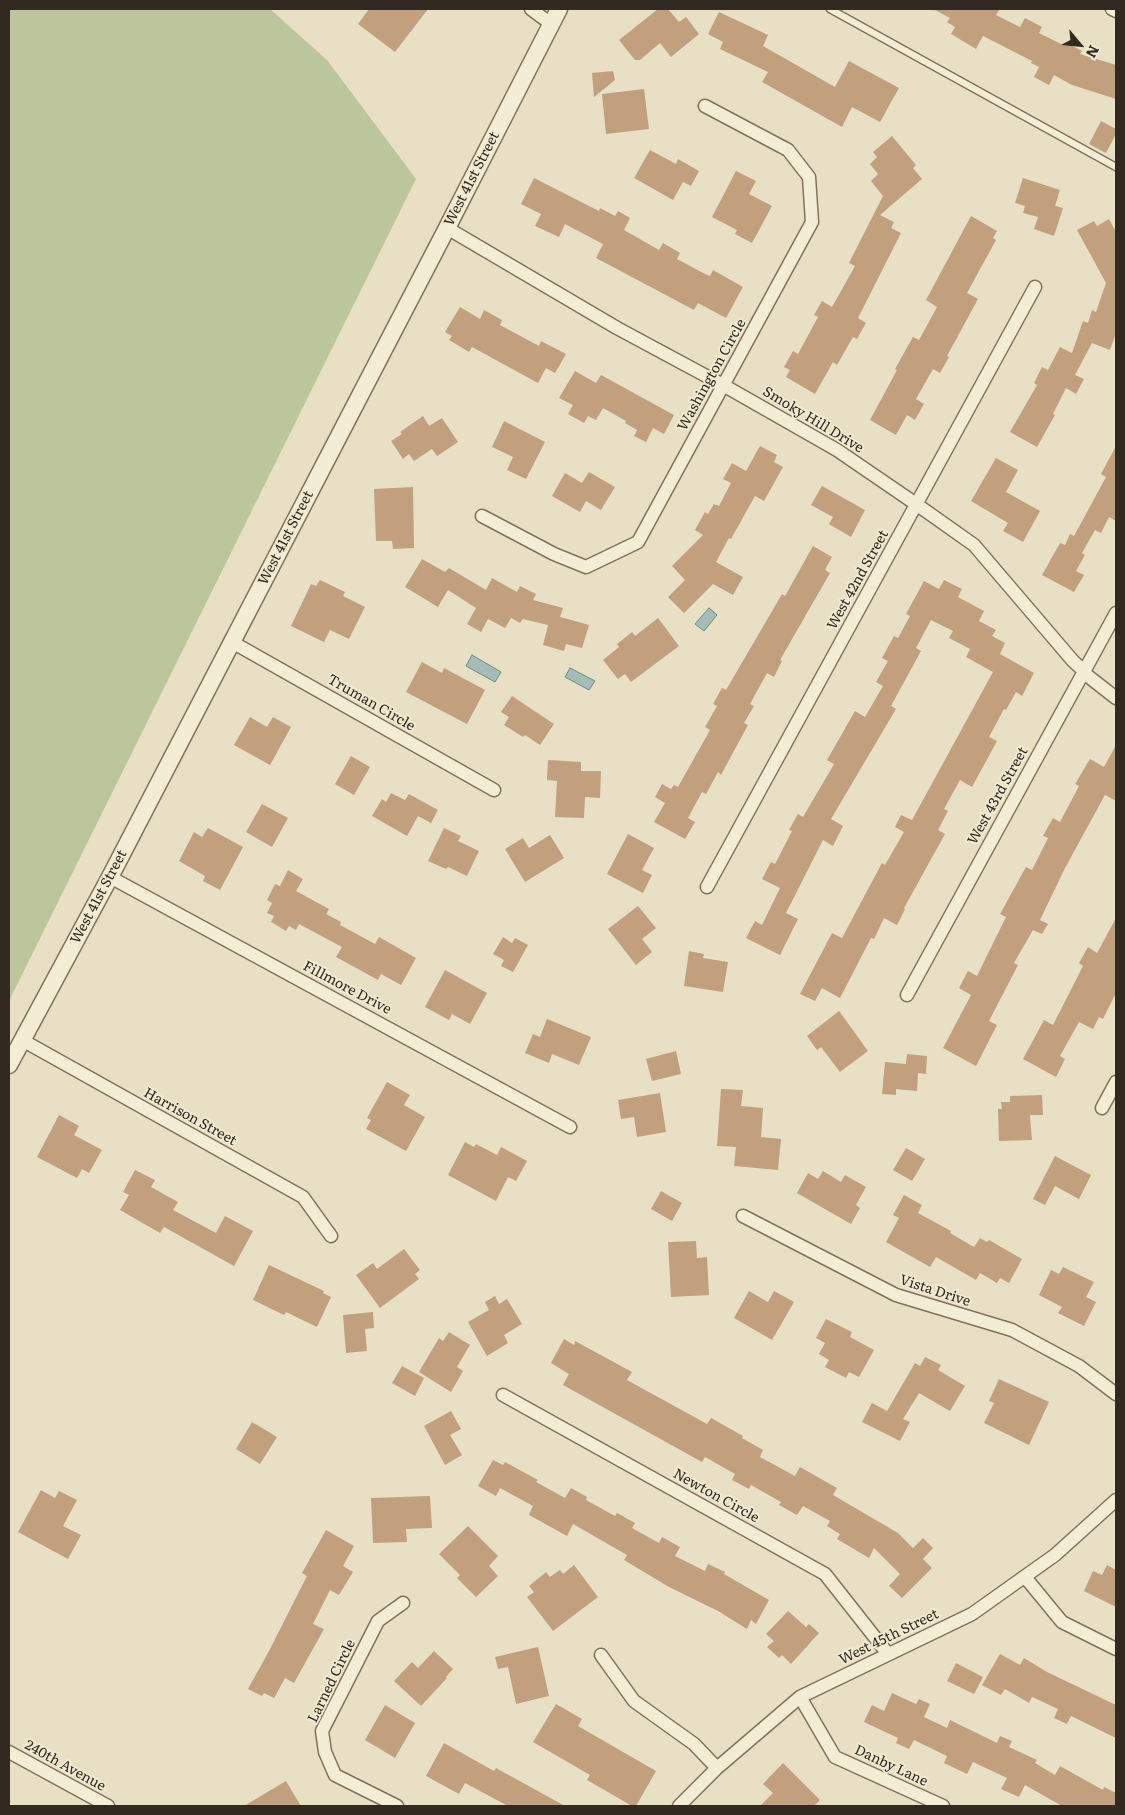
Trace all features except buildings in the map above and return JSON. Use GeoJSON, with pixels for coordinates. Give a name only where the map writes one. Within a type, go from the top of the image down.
{"type":"FeatureCollection","features":[{"type":"Feature","properties":{"kind":"street"},"geometry":{"type":"LineString","coordinates":[[531,9],[551,24]]}},
{"type":"Feature","properties":{"kind":"street","name":"West 41st Street"},"geometry":{"type":"LineString","coordinates":[[9,1065],[110,877],[559,9]]}},
{"type":"Feature","properties":{"kind":"street"},"geometry":{"type":"LineString","coordinates":[[1112,9],[1116,11]]}},
{"type":"Feature","properties":{"kind":"street","name":"Washington Circle"},"geometry":{"type":"LineString","coordinates":[[482,516],[554,554],[586,567],[638,542],[812,222],[809,177],[788,150],[705,106]]}},
{"type":"Feature","properties":{"kind":"street","name":"Smoky Hill Drive"},"geometry":{"type":"LineString","coordinates":[[447,228],[617,328],[723,385],[837,450],[916,504],[974,545],[1084,673],[1116,698]]}},
{"type":"Feature","properties":{"kind":"street","name":"West 42nd Street"},"geometry":{"type":"LineString","coordinates":[[707,886],[1035,287]]}},
{"type":"Feature","properties":{"kind":"street","name":"West 43rd Street"},"geometry":{"type":"LineString","coordinates":[[907,995],[1116,612]]}},
{"type":"Feature","properties":{"kind":"street","name":"Truman Circle"},"geometry":{"type":"LineString","coordinates":[[232,642],[494,790]]}},
{"type":"Feature","properties":{"kind":"street","name":"Fillmore Drive"},"geometry":{"type":"LineString","coordinates":[[110,877],[570,1127]]}},
{"type":"Feature","properties":{"kind":"street","name":"Harrison Street"},"geometry":{"type":"LineString","coordinates":[[22,1040],[303,1197],[331,1236]]}},
{"type":"Feature","properties":{"kind":"street"},"geometry":{"type":"LineString","coordinates":[[1102,1108],[1116,1082]]}},
{"type":"Feature","properties":{"kind":"street","name":"Vista Drive"},"geometry":{"type":"LineString","coordinates":[[743,1216],[896,1296],[1012,1330],[1079,1366],[1116,1394]]}},
{"type":"Feature","properties":{"kind":"street","name":"Newton Circle"},"geometry":{"type":"LineString","coordinates":[[503,1395],[825,1574],[888,1654]]}},
{"type":"Feature","properties":{"kind":"street","name":"West 45th Street"},"geometry":{"type":"LineString","coordinates":[[679,1806],[718,1768],[800,1697],[972,1614],[1055,1555],[1116,1500]]}},
{"type":"Feature","properties":{"kind":"street"},"geometry":{"type":"LineString","coordinates":[[1024,1577],[1062,1622],[1116,1649]]}},
{"type":"Feature","properties":{"kind":"street","name":"Larned Circle"},"geometry":{"type":"LineString","coordinates":[[397,1806],[335,1775],[325,1752],[322,1730],[378,1621],[403,1604]]}},
{"type":"Feature","properties":{"kind":"street"},"geometry":{"type":"LineString","coordinates":[[601,1655],[634,1701],[694,1744],[718,1768]]}},
{"type":"Feature","properties":{"kind":"street","name":"Danby Lane"},"geometry":{"type":"LineString","coordinates":[[800,1697],[835,1757],[943,1806]]}},
{"type":"Feature","properties":{"kind":"street","name":"240th Avenue"},"geometry":{"type":"LineString","coordinates":[[9,1752],[108,1806]]}},
{"type":"Feature","properties":{"kind":"lane"},"geometry":{"type":"LineString","coordinates":[[830,9],[1116,167]]}},
{"type":"Feature","properties":{"kind":"green space"},"geometry":{"type":"Polygon","coordinates":[[[9,9],[270,9],[327,60],[416,179],[9,1001],[9,9]]]}},
{"type":"Feature","properties":{"kind":"water"},"geometry":{"type":"Polygon","coordinates":[[[709,608],[717,615],[704,631],[695,624],[709,608]]]}},
{"type":"Feature","properties":{"kind":"water"},"geometry":{"type":"Polygon","coordinates":[[[472,655],[501,672],[495,682],[466,666],[472,655]]]}},
{"type":"Feature","properties":{"kind":"water"},"geometry":{"type":"Polygon","coordinates":[[[570,668],[595,681],[589,690],[565,677],[570,668]]]}}]}
